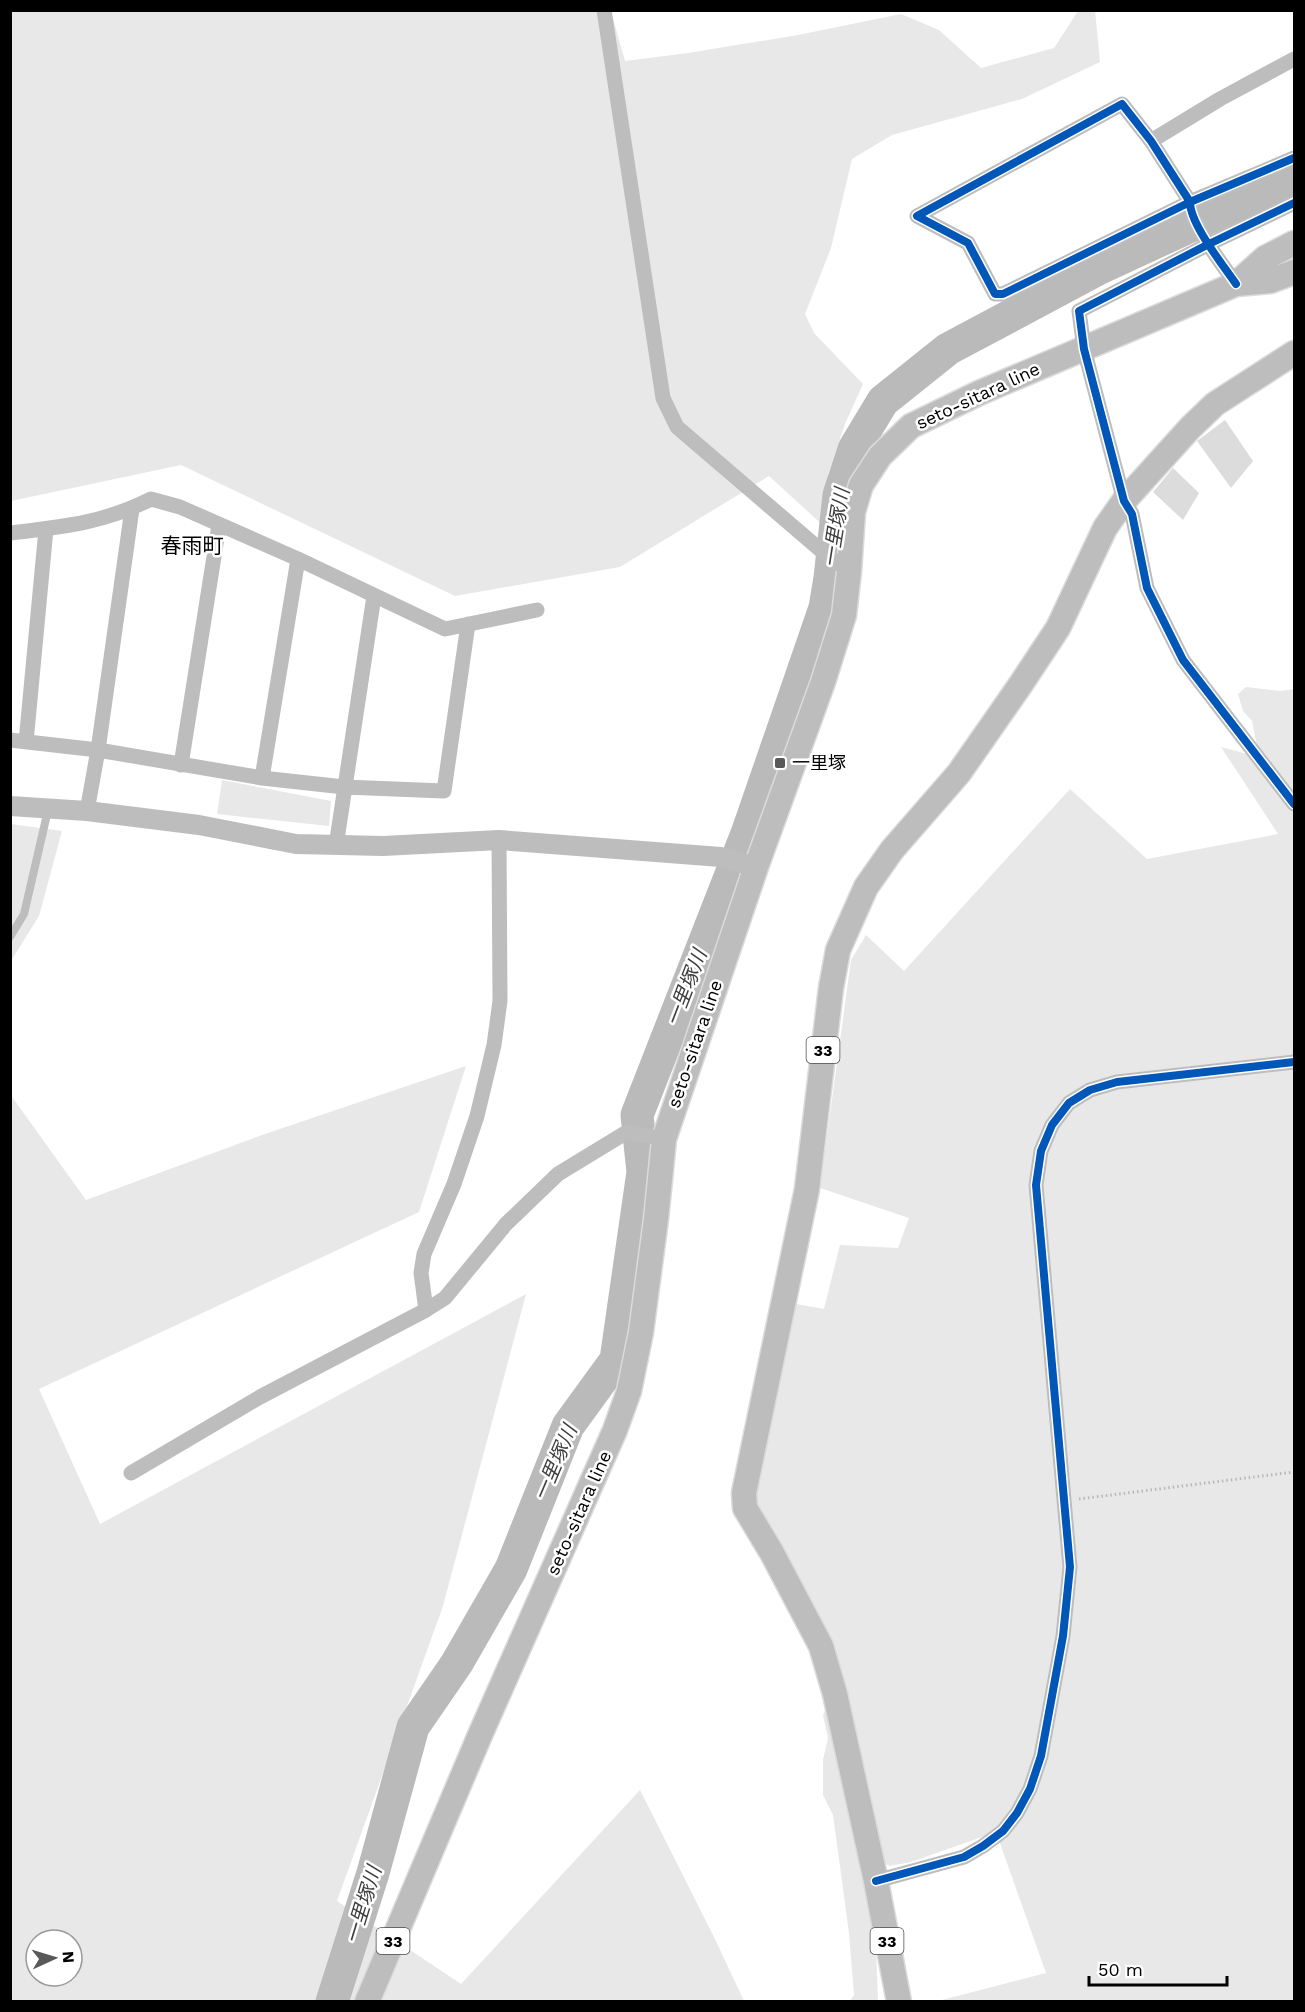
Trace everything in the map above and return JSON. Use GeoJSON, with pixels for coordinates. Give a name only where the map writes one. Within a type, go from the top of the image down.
{"type":"FeatureCollection","features":[{"type":"Feature","properties":{"kind":"main road","name":"seto-sitara line"},"geometry":{"type":"LineString","coordinates":[[1236,284],[1265,258],[1294,243]]}},
{"type":"Feature","properties":{"kind":"main road","name":"seto-sitara line"},"geometry":{"type":"LineString","coordinates":[[367,2001],[480,1735],[615,1430],[629,1391],[641,1332],[656,1219],[660,1138],[844,615],[853,512],[861,485],[880,456],[911,426],[952,405],[1236,284],[1270,281],[1294,272]]}},
{"type":"Feature","properties":{"kind":"main road","name":"33"},"geometry":{"type":"LineString","coordinates":[[899,2001],[836,1694],[821,1646],[772,1553],[745,1508],[744,1493],[807,1189],[831,988],[838,950],[866,886],[892,850],[959,772],[1058,628],[1100,538],[1124,501],[1190,428],[1215,404],[1294,353]]}},
{"type":"Feature","properties":{"kind":"street"},"geometry":{"type":"LineString","coordinates":[[604,10],[663,398],[677,427],[824,554],[847,570]]}},
{"type":"Feature","properties":{"kind":"street"},"geometry":{"type":"LineString","coordinates":[[1151,141],[1220,99],[1294,59]]}},
{"type":"Feature","properties":{"kind":"street"},"geometry":{"type":"LineString","coordinates":[[1236,284],[1206,240],[1190,205],[1151,141],[1122,104],[917,216],[968,243],[995,294],[1004,294],[1190,205],[1294,158]]}},
{"type":"Feature","properties":{"kind":"street"},"geometry":{"type":"LineString","coordinates":[[1294,203],[1206,240],[1079,311],[1084,349],[1124,501],[1132,514],[1147,588],[1183,660],[1294,804]]}},
{"type":"Feature","properties":{"kind":"street"},"geometry":{"type":"LineString","coordinates":[[10,533],[93,522],[132,509],[151,499],[180,507],[298,559],[445,629],[537,610]]}},
{"type":"Feature","properties":{"kind":"street"},"geometry":{"type":"LineString","coordinates":[[87,812],[132,509]]}},
{"type":"Feature","properties":{"kind":"street"},"geometry":{"type":"LineString","coordinates":[[182,765],[219,525]]}},
{"type":"Feature","properties":{"kind":"street"},"geometry":{"type":"LineString","coordinates":[[26,742],[46,529]]}},
{"type":"Feature","properties":{"kind":"street"},"geometry":{"type":"LineString","coordinates":[[262,778],[298,559]]}},
{"type":"Feature","properties":{"kind":"street"},"geometry":{"type":"LineString","coordinates":[[336,846],[374,596]]}},
{"type":"Feature","properties":{"kind":"street"},"geometry":{"type":"LineString","coordinates":[[10,740],[98,750],[262,778],[344,787],[444,791],[468,624]]}},
{"type":"Feature","properties":{"kind":"street"},"geometry":{"type":"LineString","coordinates":[[10,806],[199,825],[296,844],[382,846],[499,840],[721,857],[756,867]]}},
{"type":"Feature","properties":{"kind":"street"},"geometry":{"type":"LineString","coordinates":[[426,1310],[421,1274],[424,1254],[454,1184],[477,1116],[494,1045],[500,1001],[499,840]]}},
{"type":"Feature","properties":{"kind":"street"},"geometry":{"type":"LineString","coordinates":[[876,1881],[964,1857],[1003,1831],[1017,1813],[1030,1789],[1041,1756],[1064,1636],[1070,1567],[1036,1185],[1041,1151],[1052,1125],[1069,1103],[1090,1090],[1117,1082],[1294,1062]]}},
{"type":"Feature","properties":{"kind":"street"},"geometry":{"type":"LineString","coordinates":[[130,1473],[260,1397],[445,1298],[506,1224],[558,1174],[627,1132],[660,1138]]}},
{"type":"Feature","properties":{"kind":"lane"},"geometry":{"type":"LineString","coordinates":[[10,937],[24,914],[48,810]]}},
{"type":"Feature","properties":{"kind":"path"},"geometry":{"type":"LineString","coordinates":[[1064,1500],[1294,1472]]}},
{"type":"Feature","properties":{"kind":"shaded area"},"geometry":{"type":"Polygon","coordinates":[[[1095,10],[1100,62],[1022,99],[892,135],[852,159],[831,248],[805,314],[814,333],[863,384],[845,424],[828,474],[828,530],[769,476],[620,567],[455,596],[181,465],[11,501],[10,11],[611,11],[625,61],[798,35],[901,14],[939,30],[981,68],[1054,48],[1078,11],[1095,10]]]}},
{"type":"Feature","properties":{"kind":"shaded area"},"geometry":{"type":"Polygon","coordinates":[[[1246,687],[1280,691],[1294,689],[1294,2001],[938,2001],[1046,1973],[996,1832],[911,1862],[890,1866],[880,1861],[835,1662],[754,1501],[791,1303],[824,1309],[840,1245],[898,1248],[909,1218],[820,1188],[851,960],[866,935],[904,971],[1070,789],[1147,859],[1278,834],[1221,747],[1269,760],[1257,746],[1252,721],[1243,711],[1238,694],[1246,687]]]}},
{"type":"Feature","properties":{"kind":"shaded area"},"geometry":{"type":"Polygon","coordinates":[[[222,780],[331,801],[329,826],[217,814],[222,780]]]}},
{"type":"Feature","properties":{"kind":"shaded area"},"geometry":{"type":"Polygon","coordinates":[[[11,824],[62,831],[39,916],[11,961],[11,824]]]}},
{"type":"Feature","properties":{"kind":"shaded area"},"geometry":{"type":"Polygon","coordinates":[[[466,1066],[419,1212],[39,1389],[100,1524],[526,1294],[443,1606],[337,1901],[461,1984],[640,1790],[744,2001],[11,2001],[10,1094],[86,1200],[265,1134],[466,1066]]]}},
{"type":"Feature","properties":{"kind":"shaded area"},"geometry":{"type":"Polygon","coordinates":[[[826,1708],[868,1885],[876,1948],[878,2001],[850,2001],[854,1995],[849,1933],[833,1815],[823,1795],[823,1760],[828,1738],[823,1715],[826,1708]]]}},
{"type":"Feature","properties":{"kind":"building"},"geometry":{"type":"Polygon","coordinates":[[[1225,420],[1253,461],[1231,488],[1197,441],[1225,420]]]}},
{"type":"Feature","properties":{"kind":"building"},"geometry":{"type":"Polygon","coordinates":[[[1173,468],[1199,493],[1183,520],[1153,492],[1173,468]]]}},
{"type":"Feature","properties":{"kind":"waterway","name":"一里塚川"},"geometry":{"type":"LineString","coordinates":[[332,2002],[373,1873],[413,1727],[457,1663],[511,1569],[568,1426],[616,1360],[643,1172],[637,1115],[748,831],[825,608],[839,495],[854,449],[883,401],[948,349],[1100,268],[1221,212],[1294,183]]}},
{"type":"Feature","properties":{"kind":"cycle path"},"geometry":{"type":"LineString","coordinates":[[1236,284],[1201,233],[1191,211],[1190,202],[1151,141],[1122,104],[917,216],[968,243],[995,294],[1003,294],[1190,202],[1294,158]]}},
{"type":"Feature","properties":{"kind":"cycle path"},"geometry":{"type":"LineString","coordinates":[[1294,203],[1079,311],[1084,349],[1124,501],[1132,514],[1147,588],[1183,660],[1294,804]]}},
{"type":"Feature","properties":{"kind":"cycle path"},"geometry":{"type":"LineString","coordinates":[[876,1881],[964,1857],[1003,1831],[1017,1813],[1030,1789],[1041,1756],[1063,1636],[1070,1567],[1036,1185],[1041,1151],[1052,1125],[1069,1103],[1090,1090],[1117,1082],[1294,1062]]}},
{"type":"Feature","properties":{"kind":"place","name":"一里塚"},"geometry":{"type":"Point","coordinates":[780,763]}},
{"type":"Feature","properties":{"kind":"district","name":"春雨町"},"geometry":{"type":"Point","coordinates":[192,546]}}]}
